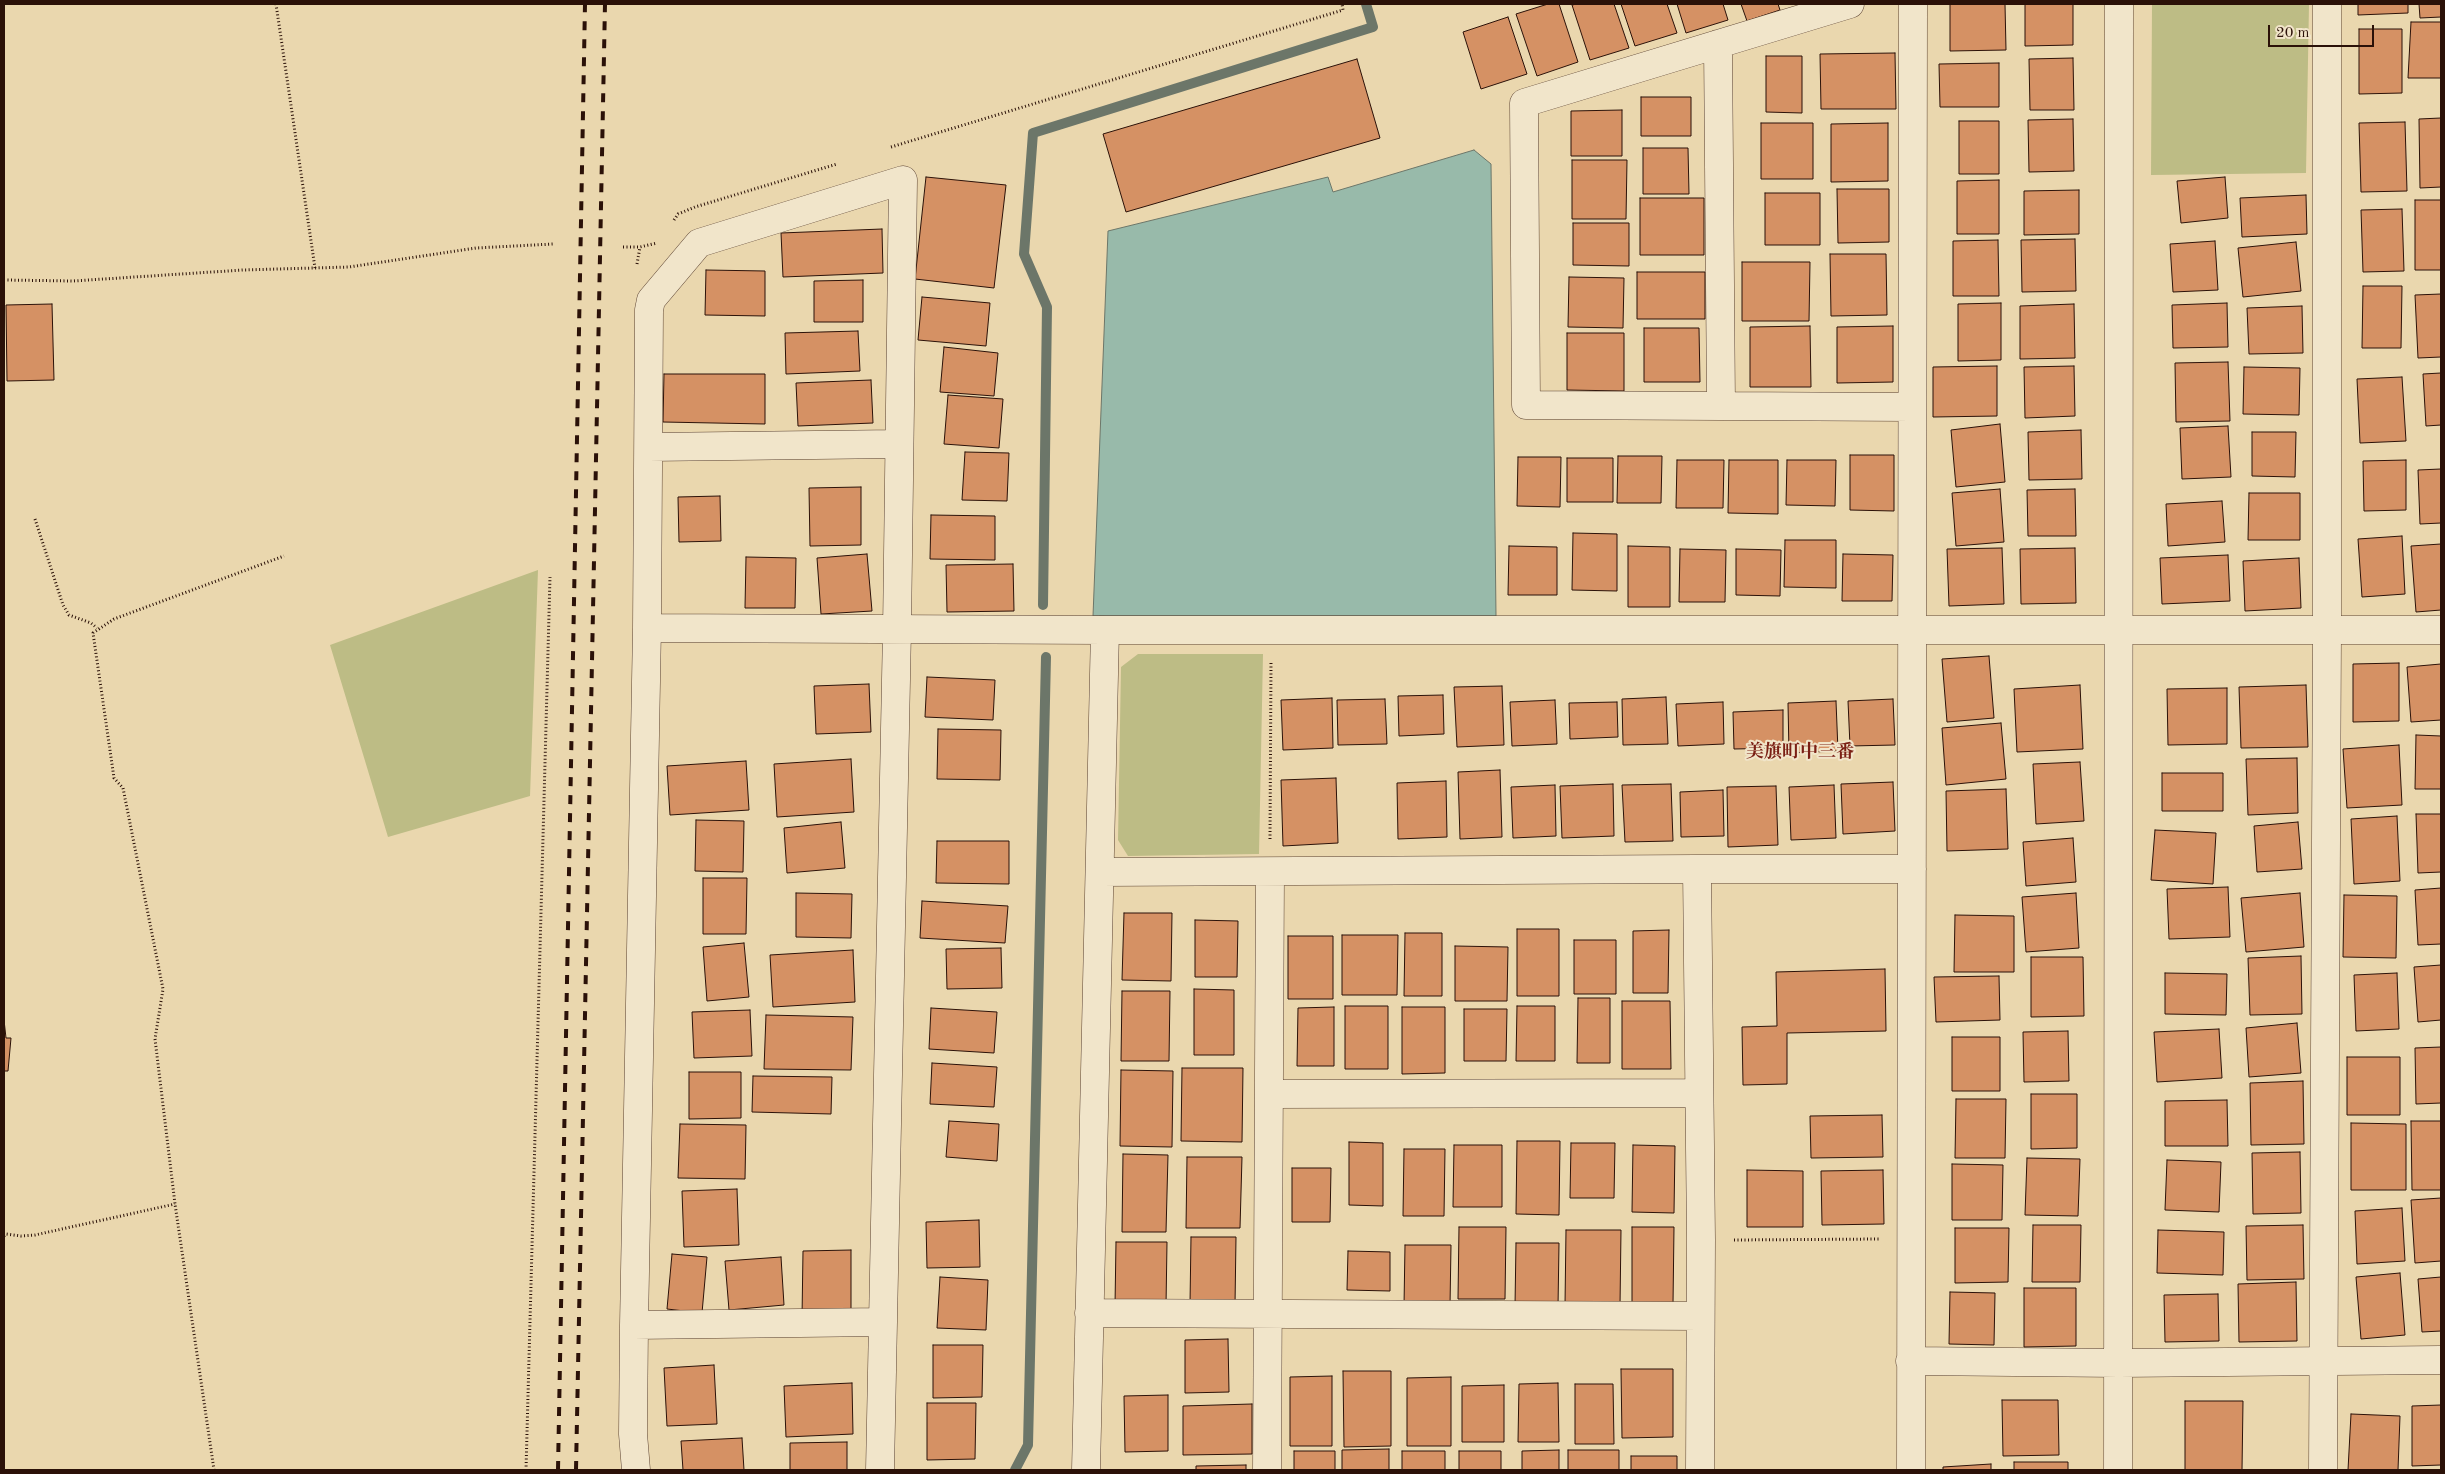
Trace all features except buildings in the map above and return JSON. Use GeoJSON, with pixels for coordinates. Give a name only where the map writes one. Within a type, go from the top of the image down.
{"type":"FeatureCollection","features":[{"type":"Feature","properties":{"kind":"street"},"geometry":{"type":"LineString","coordinates":[[1850,4],[1524,103],[1526,405],[1912,407]]}},
{"type":"Feature","properties":{"kind":"street"},"geometry":{"type":"LineString","coordinates":[[1912,1470],[1910,1361],[1913,4]]}},
{"type":"Feature","properties":{"kind":"street"},"geometry":{"type":"LineString","coordinates":[[2118,1470],[2119,4]]}},
{"type":"Feature","properties":{"kind":"street"},"geometry":{"type":"LineString","coordinates":[[2323,1470],[2322,1362],[2327,631],[2327,4]]}},
{"type":"Feature","properties":{"kind":"street"},"geometry":{"type":"LineString","coordinates":[[1718,44],[1721,405]]}},
{"type":"Feature","properties":{"kind":"street"},"geometry":{"type":"LineString","coordinates":[[636,1470],[633,1434],[634,1325],[647,628],[649,310],[651,300],[700,243],[902,180],[897,630],[880,1470]]}},
{"type":"Feature","properties":{"kind":"street"},"geometry":{"type":"LineString","coordinates":[[649,447],[898,444]]}},
{"type":"Feature","properties":{"kind":"street"},"geometry":{"type":"LineString","coordinates":[[647,628],[897,630],[2441,630]]}},
{"type":"Feature","properties":{"kind":"street"},"geometry":{"type":"LineString","coordinates":[[1086,1470],[1105,630]]}},
{"type":"Feature","properties":{"kind":"street"},"geometry":{"type":"LineString","coordinates":[[1697,869],[1701,1240],[1700,1470]]}},
{"type":"Feature","properties":{"kind":"street"},"geometry":{"type":"LineString","coordinates":[[1100,872],[1912,869]]}},
{"type":"Feature","properties":{"kind":"street"},"geometry":{"type":"LineString","coordinates":[[1267,1470],[1266,1314],[1270,872]]}},
{"type":"Feature","properties":{"kind":"street"},"geometry":{"type":"LineString","coordinates":[[1269,1094],[1699,1093]]}},
{"type":"Feature","properties":{"kind":"street"},"geometry":{"type":"LineString","coordinates":[[1089,1314],[1700,1316]]}},
{"type":"Feature","properties":{"kind":"street"},"geometry":{"type":"LineString","coordinates":[[634,1325],[882,1322]]}},
{"type":"Feature","properties":{"kind":"street"},"geometry":{"type":"LineString","coordinates":[[1910,1361],[2322,1362],[2441,1360]]}},
{"type":"Feature","properties":{"kind":"path"},"geometry":{"type":"LineString","coordinates":[[276,4],[315,268]]}},
{"type":"Feature","properties":{"kind":"path"},"geometry":{"type":"LineString","coordinates":[[886,149],[1343,10],[1342,4]]}},
{"type":"Feature","properties":{"kind":"path"},"geometry":{"type":"LineString","coordinates":[[673,222],[678,214],[695,207],[838,164]]}},
{"type":"Feature","properties":{"kind":"path"},"geometry":{"type":"LineString","coordinates":[[623,247],[640,247],[656,243],[662,236]]}},
{"type":"Feature","properties":{"kind":"path"},"geometry":{"type":"LineString","coordinates":[[4,280],[73,281],[243,270],[349,267],[476,248],[553,244]]}},
{"type":"Feature","properties":{"kind":"path"},"geometry":{"type":"LineString","coordinates":[[34,519],[63,605],[69,615],[91,623],[97,629]]}},
{"type":"Feature","properties":{"kind":"path"},"geometry":{"type":"LineString","coordinates":[[214,1470],[174,1204],[155,1039],[163,989],[123,788],[114,778],[93,633],[114,619],[284,556]]}},
{"type":"Feature","properties":{"kind":"path"},"geometry":{"type":"LineString","coordinates":[[526,1470],[550,577]]}},
{"type":"Feature","properties":{"kind":"path"},"geometry":{"type":"LineString","coordinates":[[1270,872],[1271,659]]}},
{"type":"Feature","properties":{"kind":"path"},"geometry":{"type":"LineString","coordinates":[[4,1236],[6,1234],[35,1235],[174,1204]]}},
{"type":"Feature","properties":{"kind":"path"},"geometry":{"type":"LineString","coordinates":[[1701,1240],[1911,1239]]}},
{"type":"Feature","properties":{"kind":"shaded area"},"geometry":{"type":"Polygon","coordinates":[[[2152,4],[2309,4],[2306,173],[2151,175],[2152,4]]]}},
{"type":"Feature","properties":{"kind":"shaded area"},"geometry":{"type":"Polygon","coordinates":[[[1474,150],[1491,164],[1496,616],[1093,616],[1108,231],[1328,177],[1333,192],[1474,150]]]}},
{"type":"Feature","properties":{"kind":"shaded area"},"geometry":{"type":"Polygon","coordinates":[[[538,570],[530,796],[388,837],[330,645],[538,570]]]}},
{"type":"Feature","properties":{"kind":"shaded area"},"geometry":{"type":"Polygon","coordinates":[[[1138,654],[1263,654],[1259,854],[1128,856],[1118,840],[1121,667],[1138,654]]]}},
{"type":"Feature","properties":{"kind":"waterway"},"geometry":{"type":"LineString","coordinates":[[1043,605],[1047,307],[1024,254],[1033,133],[1373,27],[1366,4]]}},
{"type":"Feature","properties":{"kind":"waterway"},"geometry":{"type":"LineString","coordinates":[[1015,1470],[1028,1445],[1046,657]]}},
{"type":"Feature","properties":{"kind":"railway"},"geometry":{"type":"LineString","coordinates":[[558,1470],[585,4]]}},
{"type":"Feature","properties":{"kind":"railway"},"geometry":{"type":"LineString","coordinates":[[576,1470],[605,4]]}},
{"type":"Feature","properties":{"kind":"district","name":"美旗町中三番"},"geometry":{"type":"Point","coordinates":[1800,752]}}]}
